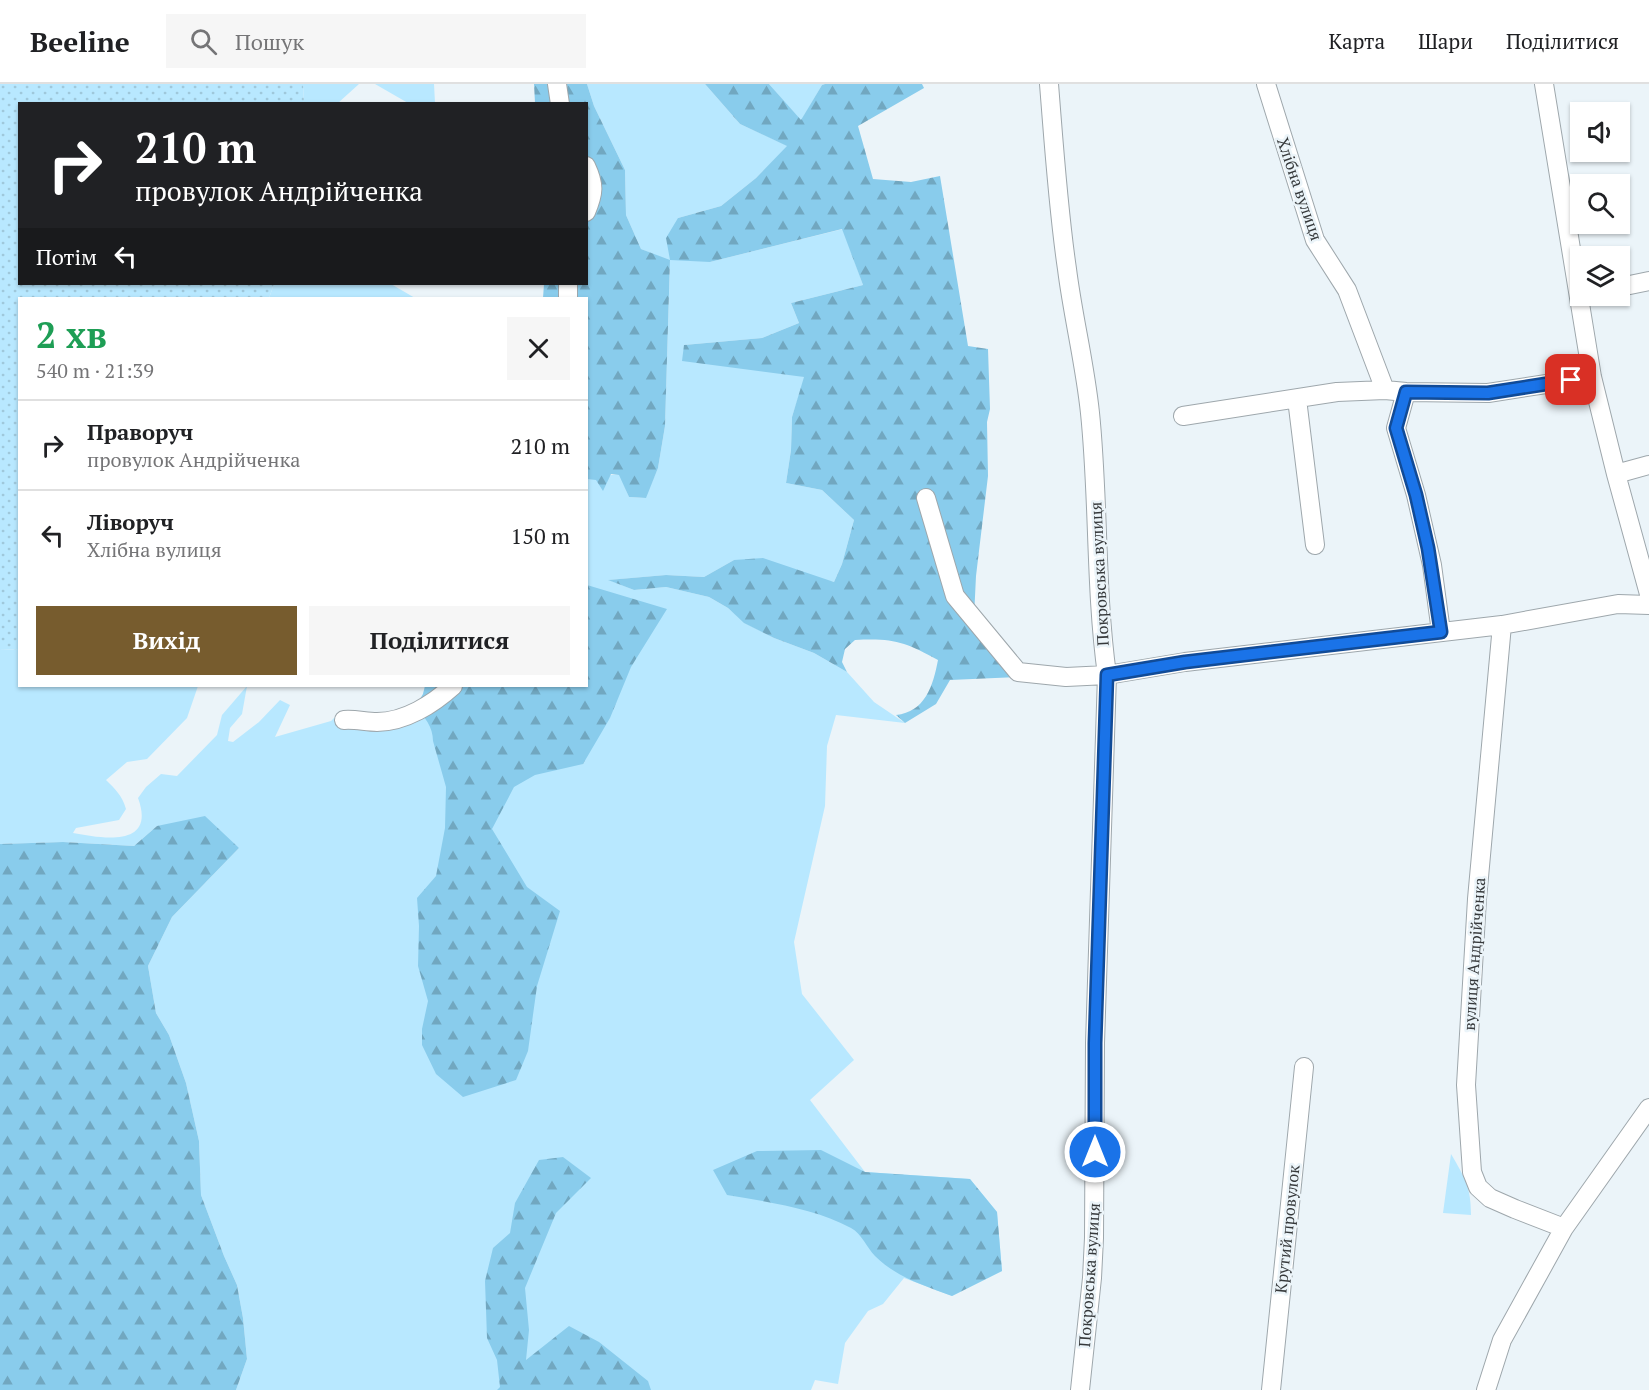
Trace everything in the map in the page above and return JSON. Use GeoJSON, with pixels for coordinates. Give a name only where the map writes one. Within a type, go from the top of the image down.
{"type":"FeatureCollection","features":[{"type":"Feature","properties":{"kind":"street"},"geometry":{"type":"LineString","coordinates":[[557,84],[560,102]]}},
{"type":"Feature","properties":{"kind":"street","name":"Покровська вулиця"},"geometry":{"type":"LineString","coordinates":[[1049,84],[1058,200],[1067,273],[1084,356],[1090,415],[1102,637],[1107,675],[1095,1043],[1094,1248],[1080,1390]]}},
{"type":"Feature","properties":{"kind":"street","name":"Хлібна вулиця"},"geometry":{"type":"LineString","coordinates":[[1266,84],[1315,240],[1347,290],[1385,390]]}},
{"type":"Feature","properties":{"kind":"street"},"geometry":{"type":"LineString","coordinates":[[1544,84],[1571,246]]}},
{"type":"Feature","properties":{"kind":"street"},"geometry":{"type":"LineString","coordinates":[[588,170],[594,192],[588,207]]}},
{"type":"Feature","properties":{"kind":"street"},"geometry":{"type":"LineString","coordinates":[[1630,285],[1649,281]]}},
{"type":"Feature","properties":{"kind":"street"},"geometry":{"type":"LineString","coordinates":[[1581,306],[1592,377],[1649,594]]}},
{"type":"Feature","properties":{"kind":"street"},"geometry":{"type":"LineString","coordinates":[[1183,416],[1337,392],[1385,390],[1488,393],[1592,377]]}},
{"type":"Feature","properties":{"kind":"street"},"geometry":{"type":"LineString","coordinates":[[1406,392],[1396,428],[1416,495],[1432,565],[1441,632]]}},
{"type":"Feature","properties":{"kind":"street"},"geometry":{"type":"LineString","coordinates":[[1297,399],[1314,545]]}},
{"type":"Feature","properties":{"kind":"street"},"geometry":{"type":"LineString","coordinates":[[1616,474],[1649,465]]}},
{"type":"Feature","properties":{"kind":"street"},"geometry":{"type":"LineString","coordinates":[[926,498],[955,596],[1018,672],[1066,677],[1107,675],[1185,662],[1502,625],[1618,604],[1649,605]]}},
{"type":"Feature","properties":{"kind":"street","name":"вулиця Андрійченка"},"geometry":{"type":"LineString","coordinates":[[1502,625],[1477,899],[1466,1074],[1472,1172],[1478,1187],[1490,1198],[1564,1227]]}},
{"type":"Feature","properties":{"kind":"street"},"geometry":{"type":"LineString","coordinates":[[344,720],[376,722],[399,720],[452,687]]}},
{"type":"Feature","properties":{"kind":"street","name":"Крутий провулок"},"geometry":{"type":"LineString","coordinates":[[1271,1390],[1304,1067]]}},
{"type":"Feature","properties":{"kind":"street"},"geometry":{"type":"LineString","coordinates":[[1486,1390],[1502,1340],[1564,1227],[1649,1108]]}},
{"type":"Feature","properties":{"kind":"shaded area"},"geometry":{"type":"Polygon","coordinates":[[[0,84],[303,84],[304,102],[18,102],[18,285],[274,285],[269,297],[18,297],[18,650],[0,649],[0,84]]]}},
{"type":"Feature","properties":{"kind":"shaded area"},"geometry":{"type":"Polygon","coordinates":[[[303,84],[359,84],[339,102],[304,102],[303,84]]]}},
{"type":"Feature","properties":{"kind":"shaded area"},"geometry":{"type":"Polygon","coordinates":[[[375,84],[434,84],[435,102],[406,102],[375,84]]]}},
{"type":"Feature","properties":{"kind":"shaded area"},"geometry":{"type":"Polygon","coordinates":[[[587,84],[705,84],[740,124],[788,146],[756,178],[721,206],[678,218],[710,262],[843,229],[863,285],[791,303],[799,323],[762,338],[684,345],[805,377],[792,417],[791,450],[786,483],[822,490],[854,520],[842,564],[834,582],[734,560],[704,577],[666,575],[609,580],[634,590],[666,587],[709,597],[728,608],[745,623],[774,638],[814,653],[847,672],[874,702],[905,723],[836,715],[827,746],[825,806],[794,942],[802,994],[854,1060],[810,1100],[865,1172],[970,1179],[997,1212],[1002,1271],[952,1296],[904,1278],[883,1304],[868,1311],[845,1343],[838,1384],[815,1380],[811,1390],[236,1390],[247,1359],[237,1285],[201,1195],[199,1141],[186,1083],[169,1035],[156,1013],[148,966],[172,917],[239,848],[157,826],[134,846],[63,842],[0,844],[0,649],[18,650],[18,687],[198,687],[187,718],[147,759],[127,762],[106,780],[120,796],[126,809],[119,820],[76,828],[73,833],[99,837],[124,836],[134,832],[140,825],[142,814],[138,798],[146,787],[161,774],[177,776],[217,735],[222,715],[246,687],[242,714],[230,728],[228,741],[233,742],[259,722],[280,700],[290,705],[275,737],[331,721],[340,712],[357,717],[378,718],[408,712],[417,705],[425,687],[588,687],[588,479],[620,475],[629,497],[645,498],[658,468],[665,426],[670,261],[641,249],[626,215],[625,170],[594,106],[587,84]]]}},
{"type":"Feature","properties":{"kind":"shaded area"},"geometry":{"type":"Polygon","coordinates":[[[769,84],[825,84],[822,85],[801,121],[769,84]]]}},
{"type":"Feature","properties":{"kind":"shaded area"},"geometry":{"type":"Polygon","coordinates":[[[274,285],[393,285],[413,297],[269,297],[274,285]]]}},
{"type":"Feature","properties":{"kind":"shaded area"},"geometry":{"type":"Polygon","coordinates":[[[1451,1154],[1466,1183],[1471,1215],[1443,1213],[1451,1154]]]}},
{"type":"Feature","properties":{"kind":"green space"},"geometry":{"type":"Polygon","coordinates":[[[534,84],[587,84],[594,106],[625,170],[626,215],[641,249],[670,260],[665,426],[658,468],[646,498],[629,497],[619,475],[611,474],[603,491],[596,480],[588,479],[588,297],[543,297],[544,285],[588,285],[588,102],[535,102],[534,84]]]}},
{"type":"Feature","properties":{"kind":"green space"},"geometry":{"type":"Polygon","coordinates":[[[705,84],[769,84],[801,120],[822,85],[825,84],[922,84],[924,88],[858,126],[873,179],[911,182],[940,176],[968,346],[988,349],[990,409],[987,422],[988,476],[976,576],[974,617],[1018,677],[950,680],[936,704],[905,723],[896,715],[906,713],[921,703],[930,688],[938,660],[917,649],[899,642],[855,640],[845,649],[842,662],[847,672],[814,653],[774,638],[744,623],[728,608],[709,597],[666,587],[634,590],[608,580],[666,575],[704,577],[734,560],[763,558],[834,582],[842,564],[854,520],[822,490],[786,483],[791,450],[792,417],[804,377],[682,361],[684,345],[762,338],[799,323],[791,303],[863,285],[842,229],[710,262],[670,260],[666,238],[678,218],[721,206],[756,178],[787,146],[740,124],[705,84]]]}},
{"type":"Feature","properties":{"kind":"green space"},"geometry":{"type":"Polygon","coordinates":[[[588,585],[667,609],[631,667],[610,718],[583,764],[535,775],[514,787],[492,829],[527,887],[560,911],[537,986],[528,1051],[516,1080],[463,1097],[436,1074],[422,1045],[422,1029],[428,1001],[418,966],[417,898],[436,876],[445,828],[446,787],[430,727],[415,707],[425,687],[588,687],[588,585]]]}},
{"type":"Feature","properties":{"kind":"green space"},"geometry":{"type":"Polygon","coordinates":[[[205,816],[239,848],[172,917],[148,966],[156,1013],[169,1035],[186,1083],[199,1141],[201,1195],[237,1285],[247,1359],[236,1390],[0,1390],[0,844],[63,842],[134,846],[157,826],[205,816]]]}},
{"type":"Feature","properties":{"kind":"green space"},"geometry":{"type":"Polygon","coordinates":[[[821,1150],[865,1172],[970,1179],[997,1212],[1002,1271],[952,1296],[892,1270],[875,1256],[855,1231],[837,1221],[790,1207],[727,1195],[713,1170],[757,1151],[821,1150]]]}},
{"type":"Feature","properties":{"kind":"green space"},"geometry":{"type":"Polygon","coordinates":[[[563,1157],[591,1178],[556,1213],[525,1288],[529,1330],[526,1360],[569,1326],[599,1342],[648,1381],[651,1390],[497,1390],[500,1387],[497,1360],[487,1338],[485,1281],[493,1248],[510,1233],[515,1203],[539,1160],[563,1157]]]}},
{"type":"Feature","properties":{"kind":"route"},"geometry":{"type":"LineString","coordinates":[[1095,1152],[1095,1043],[1107,675],[1185,662],[1441,632],[1432,565],[1416,495],[1396,428],[1406,392],[1488,393],[1571,380]]}}]}
